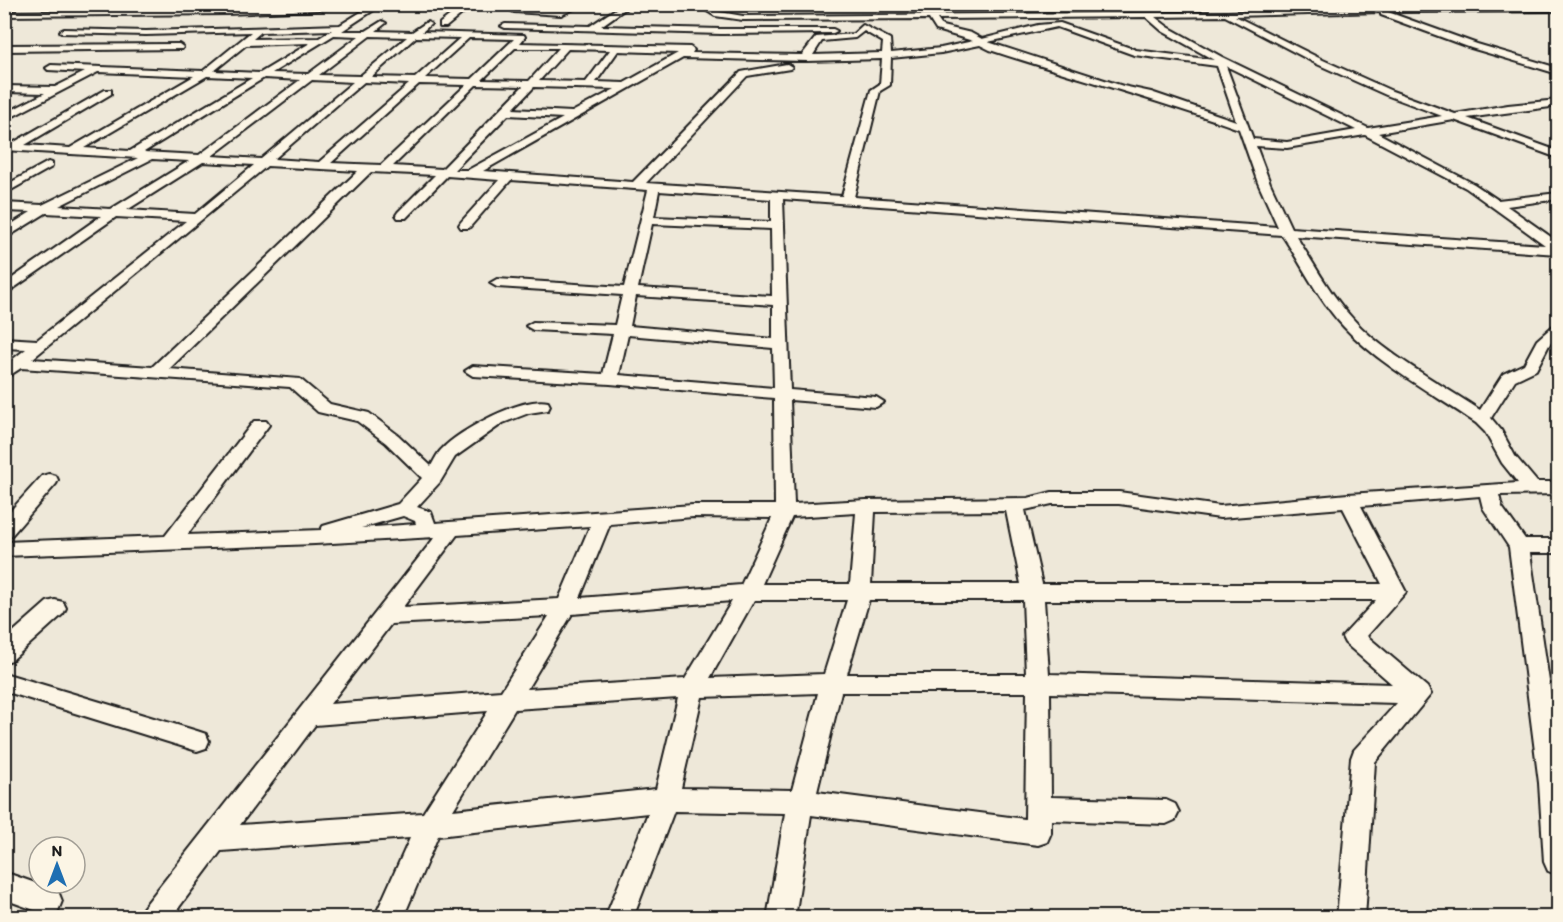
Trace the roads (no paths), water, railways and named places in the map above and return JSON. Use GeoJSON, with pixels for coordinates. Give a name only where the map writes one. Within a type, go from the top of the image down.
{"type":"FeatureCollection","features":[{"type":"Feature","properties":{"kind":"street"},"geometry":{"type":"LineString","coordinates":[[4,12],[19,4]]}},
{"type":"Feature","properties":{"kind":"street"},"geometry":{"type":"LineString","coordinates":[[4,291],[114,213],[199,160],[367,33],[386,23],[146,33],[60,33],[112,4]]}},
{"type":"Feature","properties":{"kind":"street"},"geometry":{"type":"LineString","coordinates":[[165,14],[184,4]]}},
{"type":"Feature","properties":{"kind":"street"},"geometry":{"type":"LineString","coordinates":[[266,11],[274,4]]}},
{"type":"Feature","properties":{"kind":"street"},"geometry":{"type":"LineString","coordinates":[[4,12],[179,14],[287,10],[361,4]]}},
{"type":"Feature","properties":{"kind":"street"},"geometry":{"type":"LineString","coordinates":[[132,155],[380,4]]}},
{"type":"Feature","properties":{"kind":"street"},"geometry":{"type":"LineString","coordinates":[[443,25],[471,4]]}},
{"type":"Feature","properties":{"kind":"street"},"geometry":{"type":"LineString","coordinates":[[521,4],[492,26],[830,31],[858,26],[968,16],[1151,17],[1371,9],[1558,9]]}},
{"type":"Feature","properties":{"kind":"street"},"geometry":{"type":"LineString","coordinates":[[514,10],[561,13],[582,4]]}},
{"type":"Feature","properties":{"kind":"street"},"geometry":{"type":"LineString","coordinates":[[591,29],[629,4]]}},
{"type":"Feature","properties":{"kind":"street"},"geometry":{"type":"LineString","coordinates":[[699,4],[718,14],[743,18],[803,14],[830,17],[858,26],[887,41],[885,85],[876,90],[847,202]]}},
{"type":"Feature","properties":{"kind":"street"},"geometry":{"type":"LineString","coordinates":[[845,4],[858,26]]}},
{"type":"Feature","properties":{"kind":"street"},"geometry":{"type":"LineString","coordinates":[[903,4],[908,17]]}},
{"type":"Feature","properties":{"kind":"street"},"geometry":{"type":"LineString","coordinates":[[960,4],[968,16]]}},
{"type":"Feature","properties":{"kind":"street"},"geometry":{"type":"LineString","coordinates":[[1201,4],[1213,14]]}},
{"type":"Feature","properties":{"kind":"street"},"geometry":{"type":"LineString","coordinates":[[1421,4],[1437,8]]}},
{"type":"Feature","properties":{"kind":"street"},"geometry":{"type":"LineString","coordinates":[[1371,9],[1474,46],[1558,71]]}},
{"type":"Feature","properties":{"kind":"street"},"geometry":{"type":"LineString","coordinates":[[272,28],[287,10]]}},
{"type":"Feature","properties":{"kind":"street"},"geometry":{"type":"LineString","coordinates":[[146,33],[179,14]]}},
{"type":"Feature","properties":{"kind":"street"},"geometry":{"type":"LineString","coordinates":[[1227,14],[1320,62],[1389,93],[1558,155]]}},
{"type":"Feature","properties":{"kind":"street"},"geometry":{"type":"LineString","coordinates":[[1060,25],[1113,15]]}},
{"type":"Feature","properties":{"kind":"street"},"geometry":{"type":"LineString","coordinates":[[807,58],[819,39],[848,38],[858,26],[884,17],[933,19],[970,26]]}},
{"type":"Feature","properties":{"kind":"street"},"geometry":{"type":"LineString","coordinates":[[1131,26],[1151,17]]}},
{"type":"Feature","properties":{"kind":"street"},"geometry":{"type":"LineString","coordinates":[[1151,17],[1165,29],[1219,61],[1364,131],[1470,186],[1558,249]]}},
{"type":"Feature","properties":{"kind":"street"},"geometry":{"type":"LineString","coordinates":[[470,174],[743,18]]}},
{"type":"Feature","properties":{"kind":"street"},"geometry":{"type":"LineString","coordinates":[[933,19],[939,28],[968,34],[993,48],[1121,90],[1148,94],[1244,127]]}},
{"type":"Feature","properties":{"kind":"street"},"geometry":{"type":"LineString","coordinates":[[409,24],[463,25]]}},
{"type":"Feature","properties":{"kind":"street"},"geometry":{"type":"LineString","coordinates":[[4,374],[198,218],[428,24]]}},
{"type":"Feature","properties":{"kind":"street"},"geometry":{"type":"LineString","coordinates":[[1060,25],[1134,52],[1219,61]]}},
{"type":"Feature","properties":{"kind":"street"},"geometry":{"type":"LineString","coordinates":[[992,27],[1090,26]]}},
{"type":"Feature","properties":{"kind":"street"},"geometry":{"type":"LineString","coordinates":[[513,45],[829,58],[927,53],[1033,28]]}},
{"type":"Feature","properties":{"kind":"street"},"geometry":{"type":"LineString","coordinates":[[72,151],[206,73],[260,29]]}},
{"type":"Feature","properties":{"kind":"street"},"geometry":{"type":"LineString","coordinates":[[402,215],[505,112],[581,29]]}},
{"type":"Feature","properties":{"kind":"street"},"geometry":{"type":"LineString","coordinates":[[106,32],[115,40]]}},
{"type":"Feature","properties":{"kind":"street"},"geometry":{"type":"LineString","coordinates":[[97,49],[130,32]]}},
{"type":"Feature","properties":{"kind":"street"},"geometry":{"type":"LineString","coordinates":[[334,33],[520,37],[384,169]]}},
{"type":"Feature","properties":{"kind":"street"},"geometry":{"type":"LineString","coordinates":[[322,165],[467,36]]}},
{"type":"Feature","properties":{"kind":"street"},"geometry":{"type":"LineString","coordinates":[[13,57],[47,39]]}},
{"type":"Feature","properties":{"kind":"street"},"geometry":{"type":"LineString","coordinates":[[245,42],[323,39]]}},
{"type":"Feature","properties":{"kind":"street"},"geometry":{"type":"LineString","coordinates":[[4,48],[179,47]]}},
{"type":"Feature","properties":{"kind":"street"},"geometry":{"type":"LineString","coordinates":[[4,118],[98,69],[128,48]]}},
{"type":"Feature","properties":{"kind":"street"},"geometry":{"type":"LineString","coordinates":[[589,85],[616,48]]}},
{"type":"Feature","properties":{"kind":"street"},"geometry":{"type":"LineString","coordinates":[[636,186],[744,74],[829,58]]}},
{"type":"Feature","properties":{"kind":"street"},"geometry":{"type":"LineString","coordinates":[[1219,61],[1264,183],[1286,230],[1329,298],[1348,323],[1372,345],[1482,419],[1492,430],[1508,459],[1533,489]]}},
{"type":"Feature","properties":{"kind":"street"},"geometry":{"type":"LineString","coordinates":[[51,68],[625,86]]}},
{"type":"Feature","properties":{"kind":"street"},"geometry":{"type":"LineString","coordinates":[[4,89],[56,90]]}},
{"type":"Feature","properties":{"kind":"street"},"geometry":{"type":"LineString","coordinates":[[9,147],[108,92]]}},
{"type":"Feature","properties":{"kind":"street"},"geometry":{"type":"LineString","coordinates":[[1249,142],[1287,145],[1364,131],[1558,103]]}},
{"type":"Feature","properties":{"kind":"street"},"geometry":{"type":"LineString","coordinates":[[505,112],[572,115]]}},
{"type":"Feature","properties":{"kind":"street"},"geometry":{"type":"LineString","coordinates":[[9,147],[199,160],[470,174],[847,202],[1558,249]]}},
{"type":"Feature","properties":{"kind":"street"},"geometry":{"type":"LineString","coordinates":[[4,235],[44,209],[148,157]]}},
{"type":"Feature","properties":{"kind":"street"},"geometry":{"type":"LineString","coordinates":[[4,191],[48,165]]}},
{"type":"Feature","properties":{"kind":"street"},"geometry":{"type":"LineString","coordinates":[[155,373],[368,168]]}},
{"type":"Feature","properties":{"kind":"street"},"geometry":{"type":"LineString","coordinates":[[465,225],[508,177]]}},
{"type":"Feature","properties":{"kind":"street"},"geometry":{"type":"LineString","coordinates":[[610,379],[654,188]]}},
{"type":"Feature","properties":{"kind":"street"},"geometry":{"type":"LineString","coordinates":[[619,918],[666,799],[692,688],[748,592],[784,510],[777,196]]}},
{"type":"Feature","properties":{"kind":"street"},"geometry":{"type":"LineString","coordinates":[[1496,204],[1558,196]]}},
{"type":"Feature","properties":{"kind":"street"},"geometry":{"type":"LineString","coordinates":[[4,207],[198,218]]}},
{"type":"Feature","properties":{"kind":"street"},"geometry":{"type":"LineString","coordinates":[[646,220],[778,226]]}},
{"type":"Feature","properties":{"kind":"street"},"geometry":{"type":"LineString","coordinates":[[497,283],[779,301]]}},
{"type":"Feature","properties":{"kind":"street"},"geometry":{"type":"LineString","coordinates":[[533,326],[621,330],[780,344]]}},
{"type":"Feature","properties":{"kind":"street"},"geometry":{"type":"LineString","coordinates":[[1482,419],[1509,377],[1530,367],[1542,343],[1558,328]]}},
{"type":"Feature","properties":{"kind":"street"},"geometry":{"type":"LineString","coordinates":[[4,343],[41,345]]}},
{"type":"Feature","properties":{"kind":"street"},"geometry":{"type":"LineString","coordinates":[[18,363],[294,382],[324,408],[363,417],[392,439],[433,478]]}},
{"type":"Feature","properties":{"kind":"street"},"geometry":{"type":"LineString","coordinates":[[473,371],[610,379],[876,402]]}},
{"type":"Feature","properties":{"kind":"street"},"geometry":{"type":"LineString","coordinates":[[315,537],[344,524],[404,509],[433,478],[448,453],[497,418],[526,408],[542,406]]}},
{"type":"Feature","properties":{"kind":"street"},"geometry":{"type":"LineString","coordinates":[[172,541],[260,425]]}},
{"type":"Feature","properties":{"kind":"street"},"geometry":{"type":"LineString","coordinates":[[4,531],[50,480]]}},
{"type":"Feature","properties":{"kind":"street"},"geometry":{"type":"LineString","coordinates":[[4,549],[315,537],[603,519],[693,511],[1028,504],[1052,498],[1119,498],[1220,512],[1488,489],[1558,488]]}},
{"type":"Feature","properties":{"kind":"street"},"geometry":{"type":"LineString","coordinates":[[1488,489],[1493,508],[1519,546],[1552,783],[1558,862]]}},
{"type":"Feature","properties":{"kind":"street"},"geometry":{"type":"LineString","coordinates":[[1348,500],[1396,592]]}},
{"type":"Feature","properties":{"kind":"street"},"geometry":{"type":"LineString","coordinates":[[213,839],[430,825],[666,799],[802,802],[1038,833],[1038,683],[1033,592],[1014,504]]}},
{"type":"Feature","properties":{"kind":"street"},"geometry":{"type":"LineString","coordinates":[[781,918],[802,802],[832,683],[860,593],[866,506]]}},
{"type":"Feature","properties":{"kind":"street"},"geometry":{"type":"LineString","coordinates":[[404,509],[424,517],[427,529]]}},
{"type":"Feature","properties":{"kind":"street"},"geometry":{"type":"LineString","coordinates":[[388,918],[430,825],[566,607],[603,519]]}},
{"type":"Feature","properties":{"kind":"street"},"geometry":{"type":"LineString","coordinates":[[153,918],[452,528]]}},
{"type":"Feature","properties":{"kind":"street"},"geometry":{"type":"LineString","coordinates":[[1519,546],[1558,546]]}},
{"type":"Feature","properties":{"kind":"street"},"geometry":{"type":"LineString","coordinates":[[384,616],[566,607],[748,592],[1396,592]]}},
{"type":"Feature","properties":{"kind":"street"},"geometry":{"type":"LineString","coordinates":[[1396,592],[1353,638],[1419,694]]}},
{"type":"Feature","properties":{"kind":"street"},"geometry":{"type":"LineString","coordinates":[[4,654],[55,608]]}},
{"type":"Feature","properties":{"kind":"street"},"geometry":{"type":"LineString","coordinates":[[4,682],[197,741]]}},
{"type":"Feature","properties":{"kind":"street"},"geometry":{"type":"LineString","coordinates":[[308,716],[692,688],[832,683],[1038,683],[1419,694]]}},
{"type":"Feature","properties":{"kind":"street"},"geometry":{"type":"LineString","coordinates":[[1351,918],[1363,758],[1419,694]]}},
{"type":"Feature","properties":{"kind":"street"},"geometry":{"type":"LineString","coordinates":[[1038,808],[1166,812]]}},
{"type":"Feature","properties":{"kind":"street"},"geometry":{"type":"LineString","coordinates":[[4,885],[48,901]]}}]}
